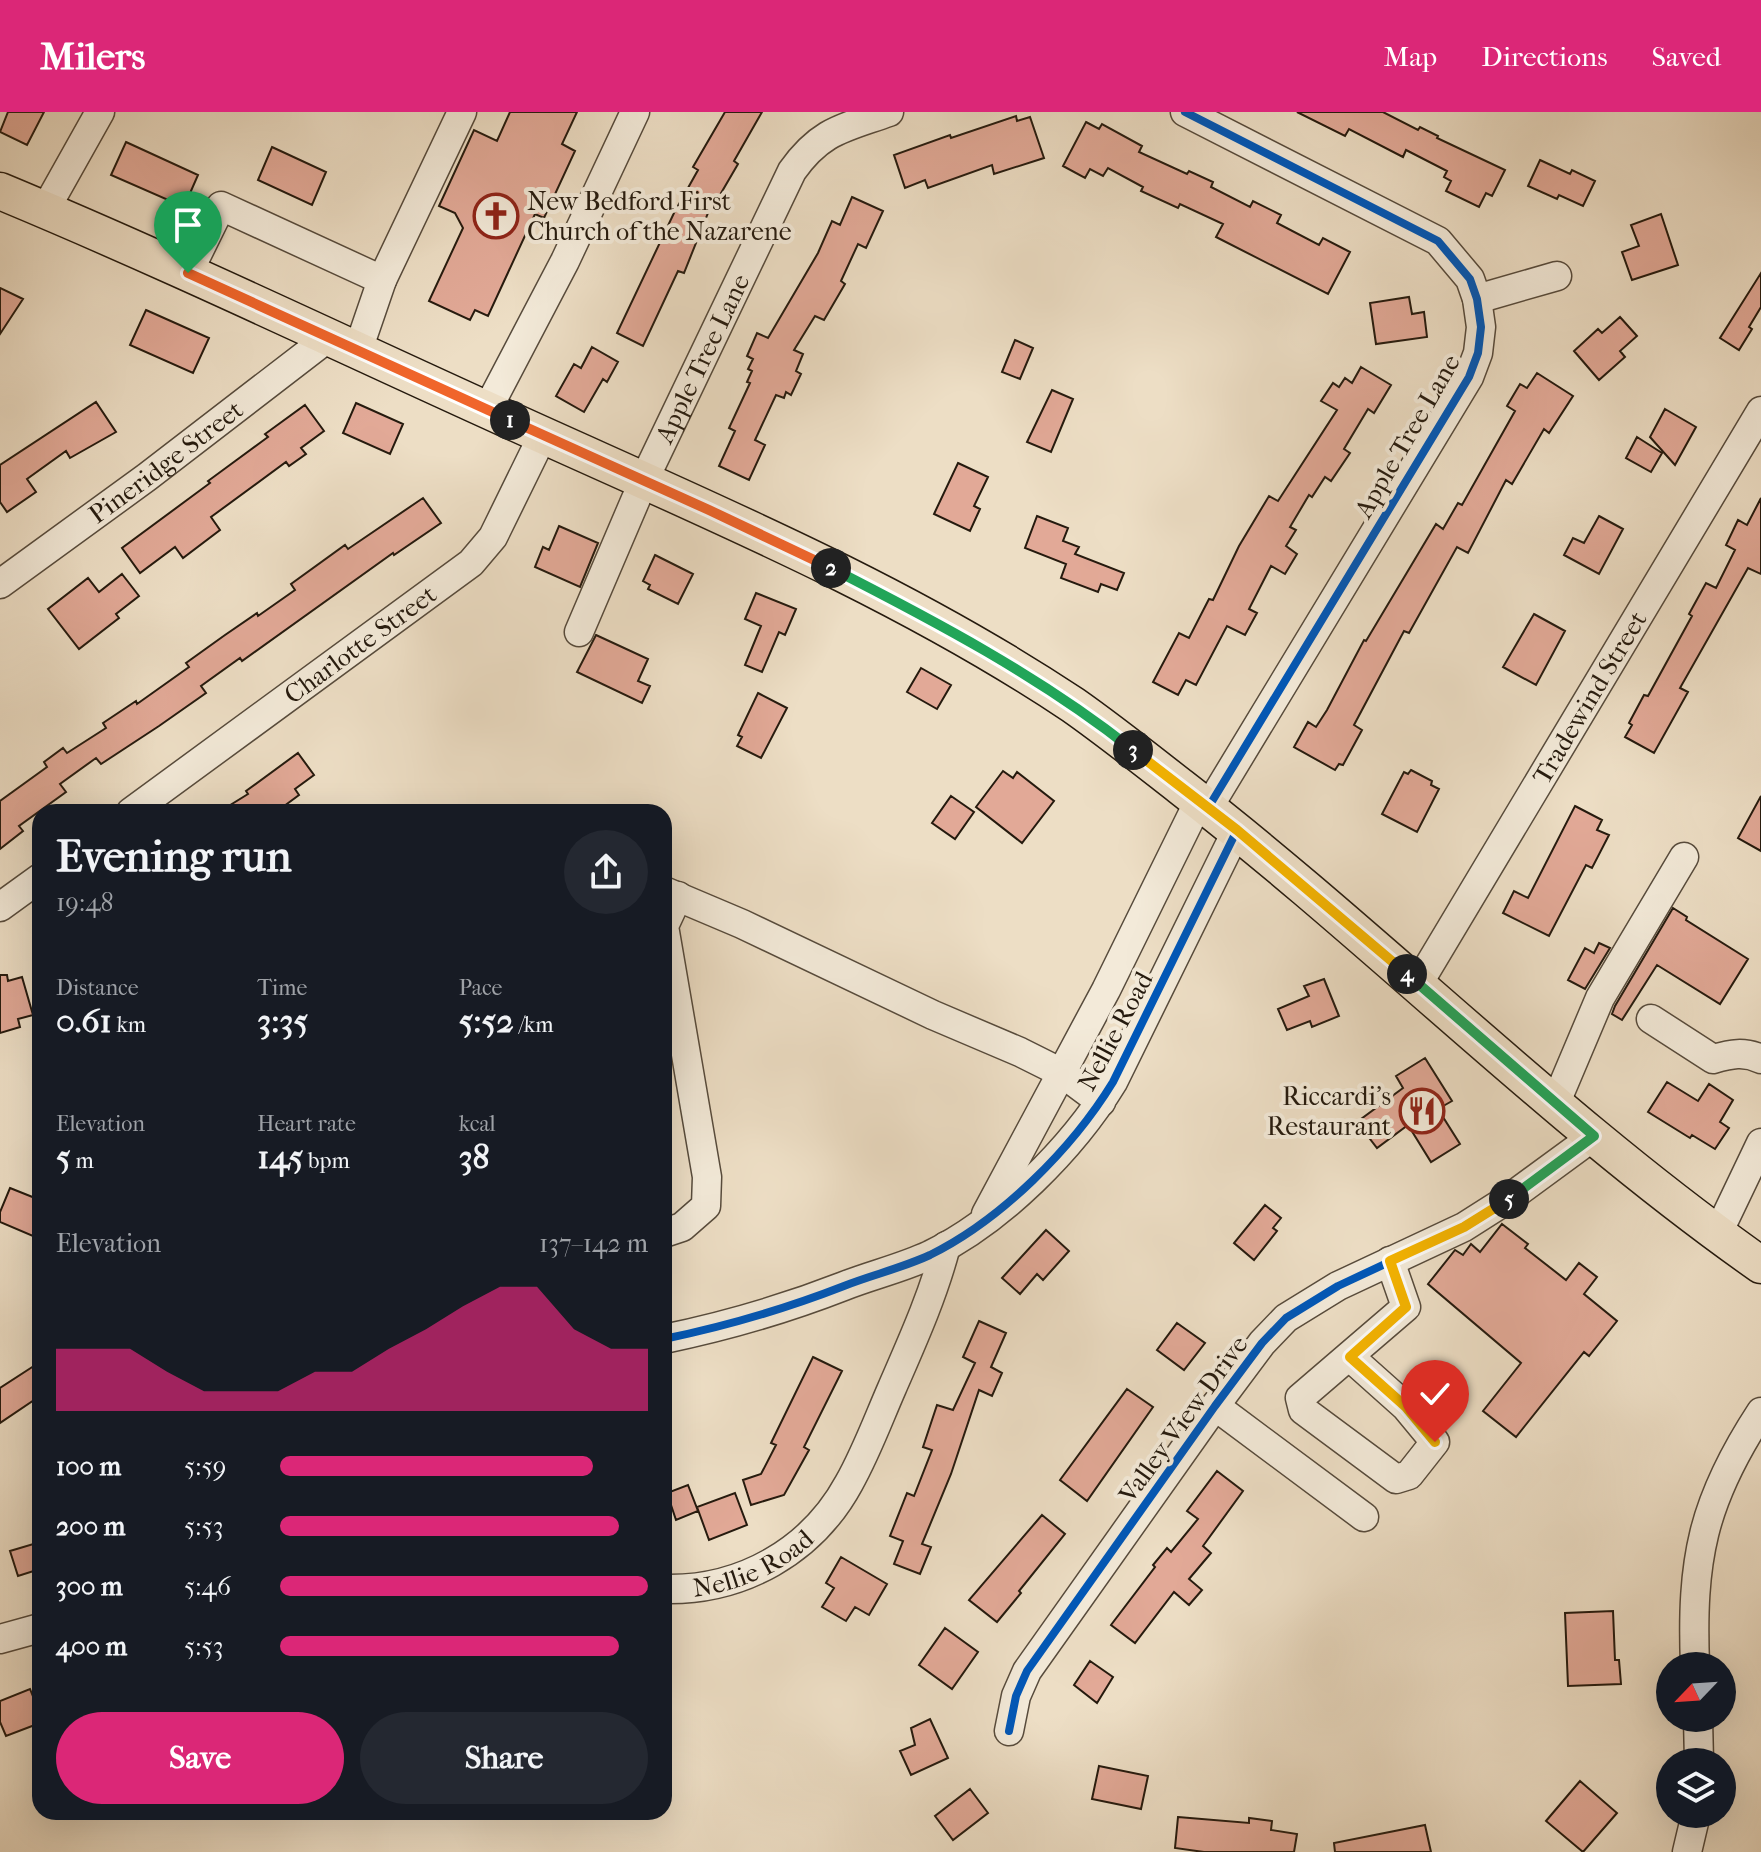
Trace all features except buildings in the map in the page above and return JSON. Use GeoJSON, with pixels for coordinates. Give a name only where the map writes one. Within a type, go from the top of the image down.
{"type":"FeatureCollection","features":[{"type":"Feature","properties":{"kind":"main road"},"geometry":{"type":"LineString","coordinates":[[0,191],[188,273],[808,556],[973,644],[1075,706],[1237,830],[1594,1136],[1761,1265]]}},
{"type":"Feature","properties":{"kind":"street"},"geometry":{"type":"LineString","coordinates":[[45,210],[100,112]]}},
{"type":"Feature","properties":{"kind":"street"},"geometry":{"type":"LineString","coordinates":[[344,344],[382,280],[462,112]]}},
{"type":"Feature","properties":{"kind":"street"},"geometry":{"type":"LineString","coordinates":[[487,410],[565,261],[635,112]]}},
{"type":"Feature","properties":{"kind":"street","name":"Apple Tree Lane"},"geometry":{"type":"LineString","coordinates":[[579,632],[644,480],[792,171],[807,150],[829,134],[889,112]]}},
{"type":"Feature","properties":{"kind":"street","name":"Apple Tree Lane"},"geometry":{"type":"LineString","coordinates":[[1185,112],[1438,241],[1470,279],[1481,327],[1478,353],[1469,377],[1204,805]]}},
{"type":"Feature","properties":{"kind":"street"},"geometry":{"type":"LineString","coordinates":[[188,273],[221,206],[382,280]]}},
{"type":"Feature","properties":{"kind":"street"},"geometry":{"type":"LineString","coordinates":[[1477,299],[1557,276]]}},
{"type":"Feature","properties":{"kind":"street","name":"Pineridge Street"},"geometry":{"type":"LineString","coordinates":[[0,584],[147,477],[344,344]]}},
{"type":"Feature","properties":{"kind":"street","name":"Tradewind Street"},"geometry":{"type":"LineString","coordinates":[[1418,984],[1761,411]]}},
{"type":"Feature","properties":{"kind":"street","name":"Charlotte Street"},"geometry":{"type":"LineString","coordinates":[[142,804],[471,563],[493,537],[543,435]]}},
{"type":"Feature","properties":{"kind":"street","name":"Nellie Road"},"geometry":{"type":"LineString","coordinates":[[982,1222],[1204,805]]}},
{"type":"Feature","properties":{"kind":"street","name":"Nellie Road"},"geometry":{"type":"LineString","coordinates":[[672,1589],[687,1590],[725,1582],[758,1570],[789,1554],[819,1526],[848,1485],[864,1453],[937,1280],[946,1246],[1031,1184],[1101,1102],[1154,1003],[1237,830]]}},
{"type":"Feature","properties":{"kind":"street"},"geometry":{"type":"LineString","coordinates":[[1556,1102],[1600,998],[1684,857]]}},
{"type":"Feature","properties":{"kind":"street"},"geometry":{"type":"LineString","coordinates":[[0,907],[32,884]]}},
{"type":"Feature","properties":{"kind":"street"},"geometry":{"type":"LineString","coordinates":[[672,893],[1020,1052],[1062,1073],[1101,1102]]}},
{"type":"Feature","properties":{"kind":"street"},"geometry":{"type":"LineString","coordinates":[[672,973],[707,1177],[706,1206],[682,1227],[672,1230]]}},
{"type":"Feature","properties":{"kind":"street"},"geometry":{"type":"LineString","coordinates":[[1651,1019],[1713,1059],[1735,1053],[1761,1059]]}},
{"type":"Feature","properties":{"kind":"street","name":"Valley View Drive"},"geometry":{"type":"LineString","coordinates":[[1009,1731],[1016,1696],[1027,1671],[1215,1406],[1262,1343],[1286,1318],[1338,1286],[1464,1227],[1594,1136]]}},
{"type":"Feature","properties":{"kind":"street"},"geometry":{"type":"LineString","coordinates":[[1718,1233],[1761,1143]]}},
{"type":"Feature","properties":{"kind":"street"},"geometry":{"type":"LineString","coordinates":[[672,1337],[734,1324],[798,1305],[946,1246]]}},
{"type":"Feature","properties":{"kind":"street"},"geometry":{"type":"LineString","coordinates":[[1350,1357],[1406,1407],[1435,1442],[1409,1475],[1396,1479],[1303,1410],[1300,1398],[1406,1307],[1390,1261]]}},
{"type":"Feature","properties":{"kind":"street"},"geometry":{"type":"LineString","coordinates":[[1215,1406],[1364,1517]]}},
{"type":"Feature","properties":{"kind":"street"},"geometry":{"type":"LineString","coordinates":[[1695,1652],[1694,1593],[1705,1528],[1725,1473],[1761,1412]]}},
{"type":"Feature","properties":{"kind":"street"},"geometry":{"type":"LineString","coordinates":[[0,1639],[32,1630]]}},
{"type":"Feature","properties":{"kind":"street"},"geometry":{"type":"LineString","coordinates":[[1687,1852],[1693,1828]]}},
{"type":"Feature","properties":{"kind":"cycle path"},"geometry":{"type":"LineString","coordinates":[[1185,112],[1438,241],[1470,279],[1481,327],[1478,353],[1469,377],[1208,808]]}},
{"type":"Feature","properties":{"kind":"cycle path"},"geometry":{"type":"LineString","coordinates":[[672,1337],[778,1309],[919,1260],[957,1240],[1008,1203],[1056,1157],[1113,1082],[1237,830]]}},
{"type":"Feature","properties":{"kind":"cycle path"},"geometry":{"type":"LineString","coordinates":[[1009,1731],[1016,1696],[1027,1671],[1215,1406],[1262,1343],[1286,1318],[1338,1286],[1464,1227],[1594,1136]]}},
{"type":"Feature","properties":{"kind":"place","name":"New Bedford First Church of the Nazarene"},"geometry":{"type":"Point","coordinates":[496,216]}},
{"type":"Feature","properties":{"kind":"place","name":"Riccardi's Restaurant"},"geometry":{"type":"Point","coordinates":[1422,1111]}},
{"type":"Feature","properties":{"kind":"route"},"geometry":{"type":"LineString","coordinates":[[188,273],[808,556],[896,601],[1030,678],[1115,735],[1237,830],[1594,1136],[1464,1227],[1390,1261],[1406,1307],[1350,1357],[1406,1407],[1435,1442]]}}]}
